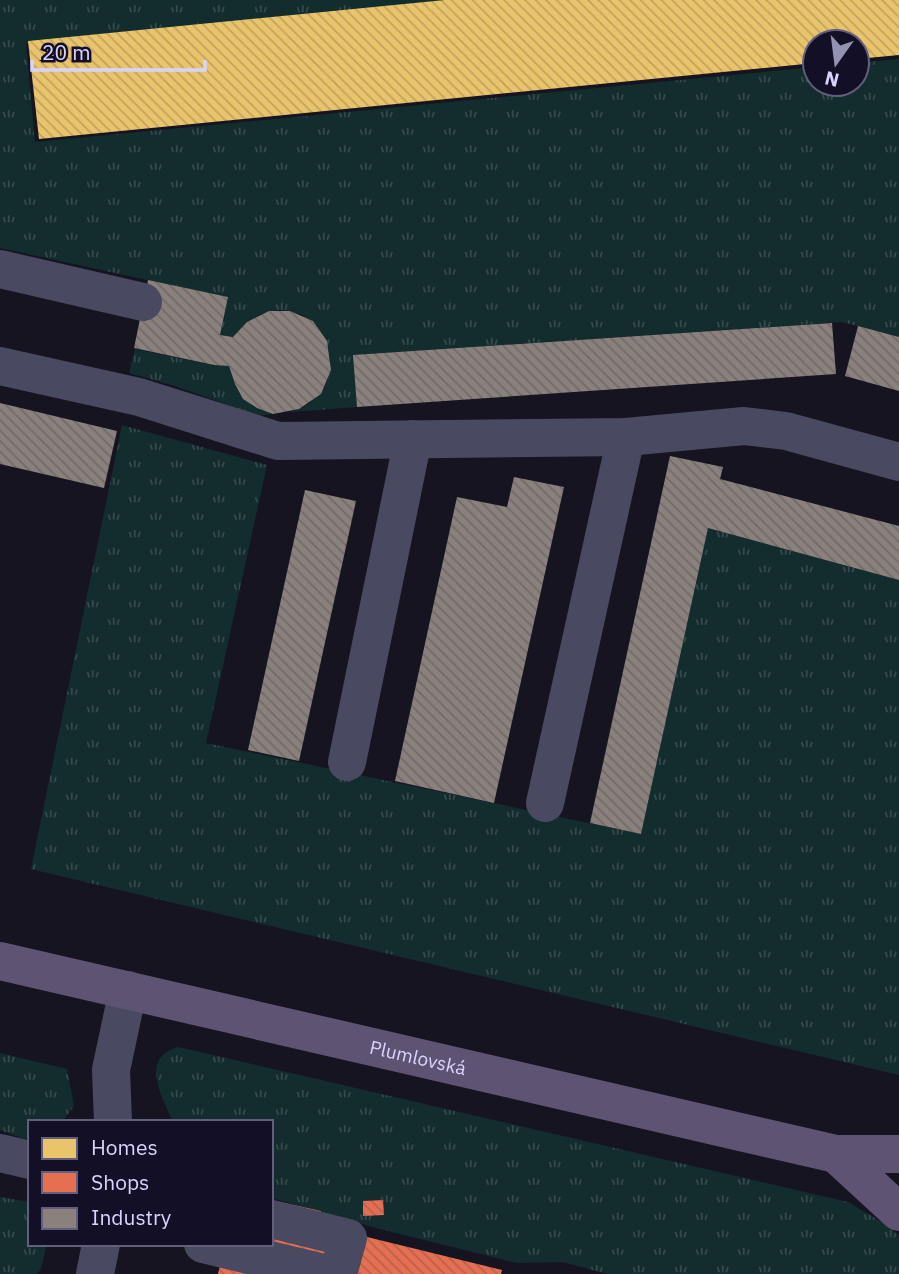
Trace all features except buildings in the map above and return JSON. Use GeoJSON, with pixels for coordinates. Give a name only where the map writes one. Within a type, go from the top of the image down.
{"type":"FeatureCollection","features":[{"type":"Feature","properties":{"kind":"main road","name":"Plumlovská"},"geometry":{"type":"LineString","coordinates":[[0,961],[836,1154],[899,1154]]}},
{"type":"Feature","properties":{"kind":"main road"},"geometry":{"type":"LineString","coordinates":[[836,1154],[899,1212]]}},
{"type":"Feature","properties":{"kind":"lane"},"geometry":{"type":"LineString","coordinates":[[0,269],[143,302]]}},
{"type":"Feature","properties":{"kind":"lane"},"geometry":{"type":"LineString","coordinates":[[0,366],[139,397],[278,441],[626,437],[744,426],[786,431],[899,462]]}},
{"type":"Feature","properties":{"kind":"lane"},"geometry":{"type":"LineString","coordinates":[[545,803],[626,437]]}},
{"type":"Feature","properties":{"kind":"lane"},"geometry":{"type":"LineString","coordinates":[[347,762],[413,439]]}},
{"type":"Feature","properties":{"kind":"lane"},"geometry":{"type":"LineString","coordinates":[[113,1120],[111,1070],[128,990]]}},
{"type":"Feature","properties":{"kind":"lane"},"geometry":{"type":"LineString","coordinates":[[0,1153],[28,1160]]}},
{"type":"Feature","properties":{"kind":"lane"},"geometry":{"type":"LineString","coordinates":[[273,1219],[348,1238],[338,1274]]}},
{"type":"Feature","properties":{"kind":"lane"},"geometry":{"type":"LineString","coordinates":[[94,1274],[101,1246]]}},
{"type":"Feature","properties":{"kind":"lane"},"geometry":{"type":"LineString","coordinates":[[211,1246],[328,1274]]}},
{"type":"Feature","properties":{"kind":"green space"},"geometry":{"type":"Polygon","coordinates":[[[0,0],[454,0],[26,44],[35,142],[801,68],[801,98],[871,98],[871,62],[899,59],[899,337],[842,322],[354,355],[357,407],[290,412],[316,398],[328,378],[330,355],[322,334],[306,318],[285,310],[260,316],[233,337],[220,335],[228,295],[226,297],[0,248],[0,0]]]}},
{"type":"Feature","properties":{"kind":"green space"},"geometry":{"type":"Polygon","coordinates":[[[135,349],[213,367],[214,364],[229,366],[236,385],[244,396],[273,414],[259,416],[175,386],[129,373],[135,349]]]}},
{"type":"Feature","properties":{"kind":"green space"},"geometry":{"type":"Polygon","coordinates":[[[122,425],[267,465],[206,743],[641,834],[708,528],[899,580],[899,1075],[31,869],[122,425]]]}},
{"type":"Feature","properties":{"kind":"green space"},"geometry":{"type":"Polygon","coordinates":[[[178,1047],[848,1202],[887,1225],[899,1236],[899,1274],[608,1274],[562,1262],[517,1263],[380,1229],[273,1199],[273,1120],[172,1120],[159,1090],[156,1069],[166,1052],[178,1047]]]}},
{"type":"Feature","properties":{"kind":"green space"},"geometry":{"type":"Polygon","coordinates":[[[0,1053],[67,1069],[74,1106],[64,1120],[28,1120],[28,1138],[24,1139],[0,1130],[0,1053]]]}},
{"type":"Feature","properties":{"kind":"green space"},"geometry":{"type":"Polygon","coordinates":[[[0,1197],[28,1202],[28,1246],[46,1246],[41,1268],[37,1274],[0,1274],[0,1197]]]}}]}
